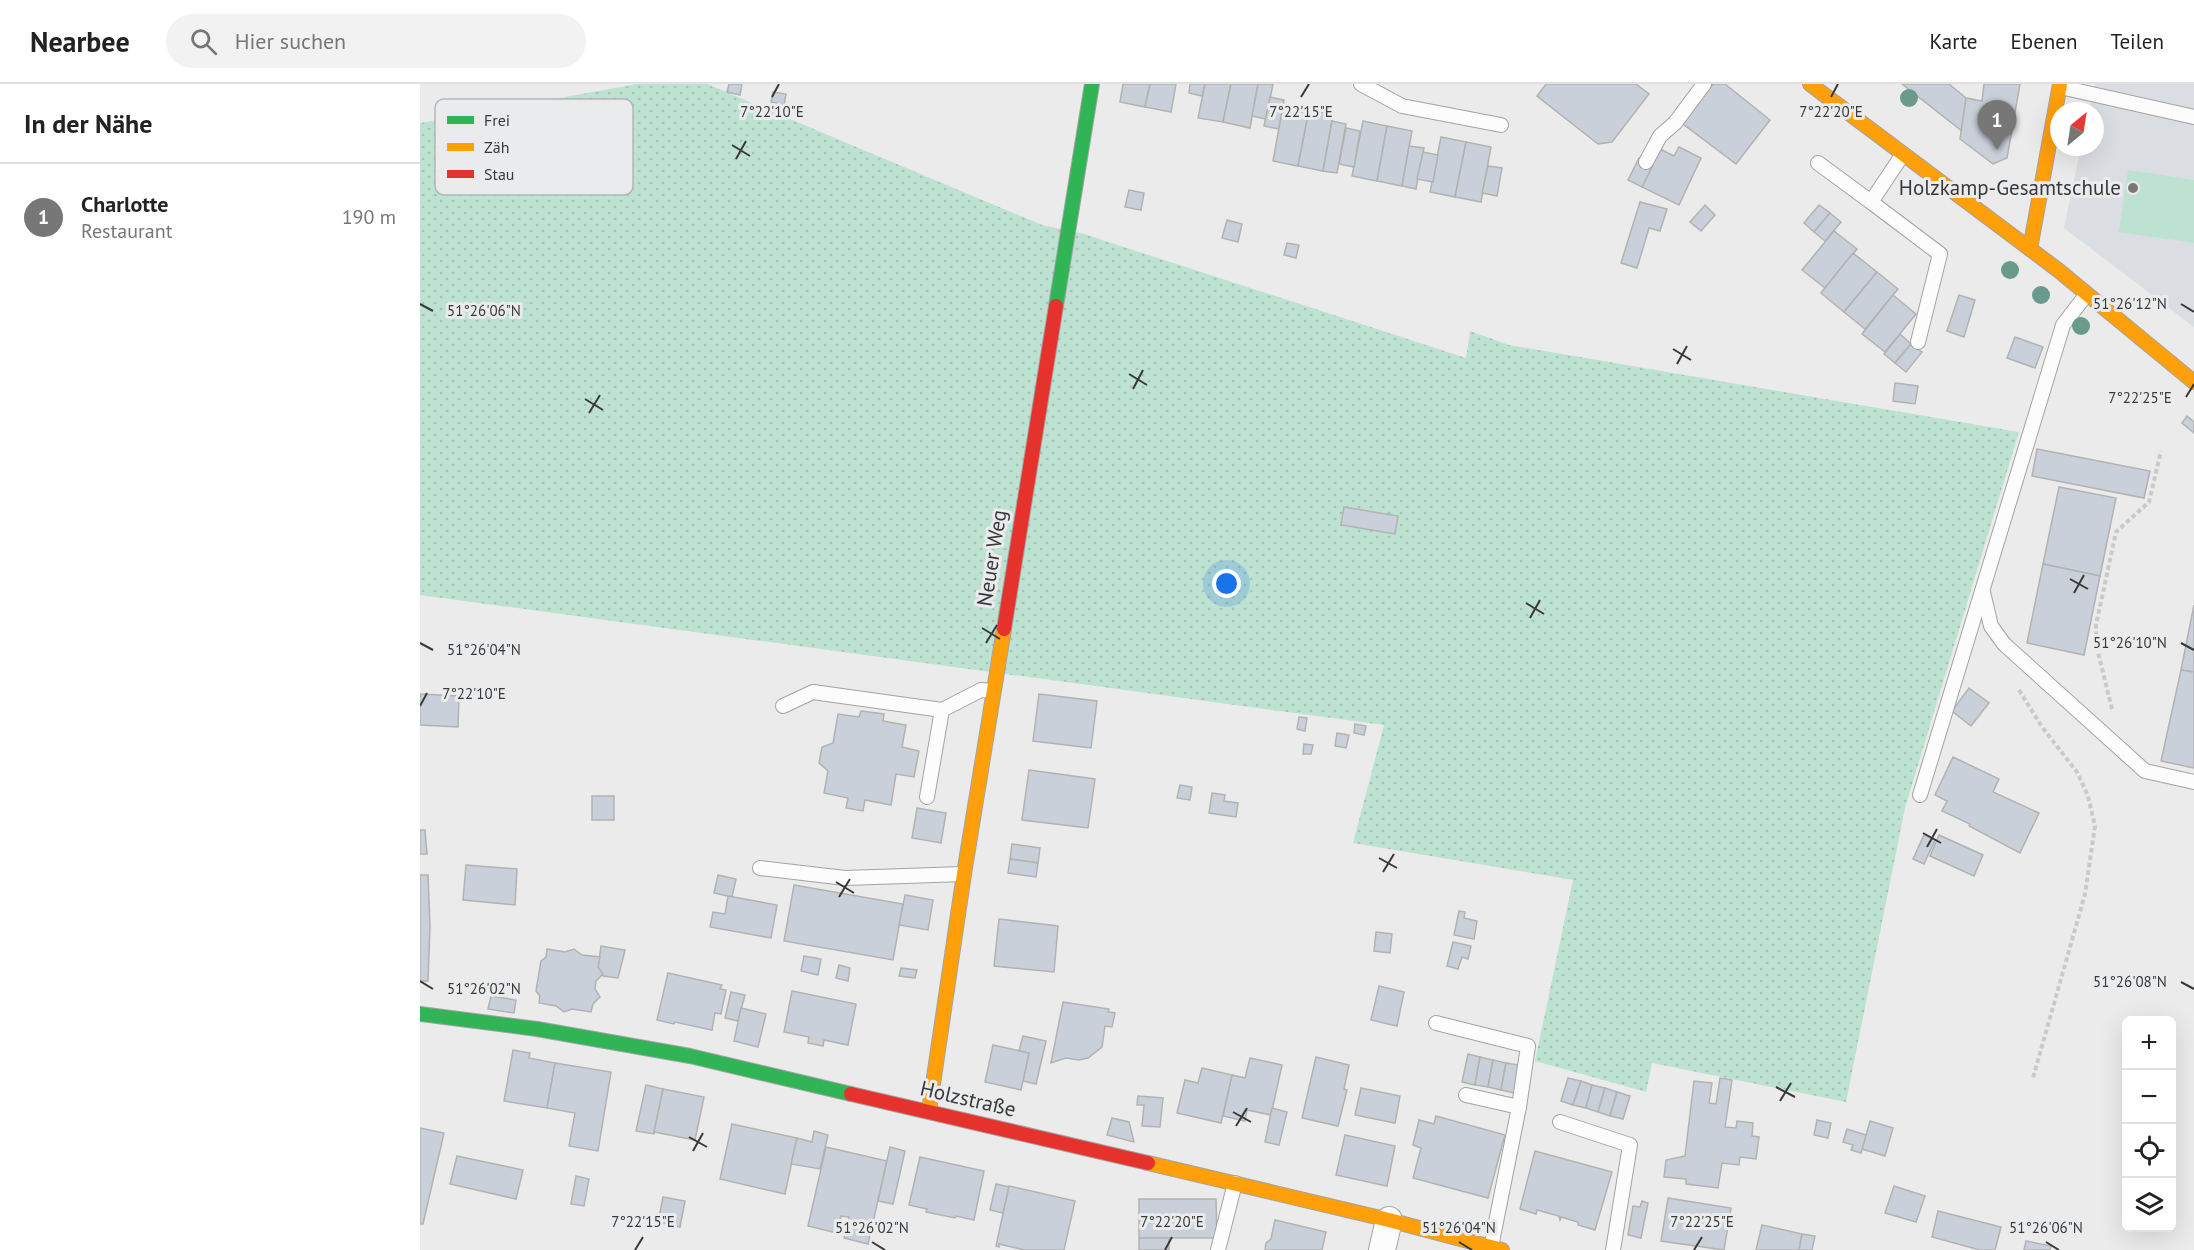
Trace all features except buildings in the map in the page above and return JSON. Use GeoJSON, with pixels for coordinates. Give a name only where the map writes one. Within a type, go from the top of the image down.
{"type":"FeatureCollection","features":[{"type":"Feature","properties":{"kind":"street","name":"Neuer Weg"},"geometry":{"type":"LineString","coordinates":[[929,1111],[993,691],[1092,84]]}},
{"type":"Feature","properties":{"kind":"street"},"geometry":{"type":"LineString","coordinates":[[1810,84],[2030,249],[2194,382]]}},
{"type":"Feature","properties":{"kind":"street"},"geometry":{"type":"LineString","coordinates":[[2030,249],[2060,86]]}},
{"type":"Feature","properties":{"kind":"street","name":"Holzstraße"},"geometry":{"type":"LineString","coordinates":[[420,1014],[537,1029],[690,1056],[1235,1183],[1389,1220],[1496,1249]]}},
{"type":"Feature","properties":{"kind":"street"},"geometry":{"type":"LineString","coordinates":[[1382,1250],[1389,1220]]}},
{"type":"Feature","properties":{"kind":"lane"},"geometry":{"type":"LineString","coordinates":[[1361,84],[1402,106],[1501,125]]}},
{"type":"Feature","properties":{"kind":"lane"},"geometry":{"type":"LineString","coordinates":[[1646,162],[1660,136],[1675,123],[1704,84]]}},
{"type":"Feature","properties":{"kind":"lane"},"geometry":{"type":"LineString","coordinates":[[2060,86],[2194,117]]}},
{"type":"Feature","properties":{"kind":"lane"},"geometry":{"type":"LineString","coordinates":[[1871,202],[1903,153]]}},
{"type":"Feature","properties":{"kind":"lane"},"geometry":{"type":"LineString","coordinates":[[1818,163],[1940,254],[1918,342]]}},
{"type":"Feature","properties":{"kind":"lane"},"geometry":{"type":"LineString","coordinates":[[1920,795],[2063,325],[2086,295]]}},
{"type":"Feature","properties":{"kind":"lane"},"geometry":{"type":"LineString","coordinates":[[1983,587],[1991,626],[2004,645],[2145,771],[2194,782]]}},
{"type":"Feature","properties":{"kind":"lane"},"geometry":{"type":"LineString","coordinates":[[783,706],[813,692],[942,710],[981,690],[993,691]]}},
{"type":"Feature","properties":{"kind":"lane"},"geometry":{"type":"LineString","coordinates":[[927,797],[942,710]]}},
{"type":"Feature","properties":{"kind":"lane"},"geometry":{"type":"LineString","coordinates":[[760,868],[845,878],[964,874]]}},
{"type":"Feature","properties":{"kind":"lane"},"geometry":{"type":"LineString","coordinates":[[1436,1023],[1528,1046],[1496,1249]]}},
{"type":"Feature","properties":{"kind":"lane"},"geometry":{"type":"LineString","coordinates":[[1466,1095],[1519,1107]]}},
{"type":"Feature","properties":{"kind":"lane"},"geometry":{"type":"LineString","coordinates":[[1560,1122],[1630,1145],[1613,1250]]}},
{"type":"Feature","properties":{"kind":"lane"},"geometry":{"type":"LineString","coordinates":[[1218,1250],[1235,1183]]}},
{"type":"Feature","properties":{"kind":"path"},"geometry":{"type":"LineString","coordinates":[[2112,710],[2096,644],[2096,625],[2116,532],[2149,502],[2161,451]]}},
{"type":"Feature","properties":{"kind":"path"},"geometry":{"type":"LineString","coordinates":[[2004,645],[2010,676],[2042,727],[2077,772],[2088,796],[2095,826],[2085,894],[2033,1078]]}},
{"type":"Feature","properties":{"kind":"shaded area","name":"Holzkamp-Gesamtschule"},"geometry":{"type":"Polygon","coordinates":[[[2095,84],[2194,84],[2194,327],[2064,228],[2079,156],[2104,156],[2104,102],[2091,102],[2095,84]]]}},
{"type":"Feature","properties":{"kind":"green space"},"geometry":{"type":"Polygon","coordinates":[[[637,84],[707,84],[1042,225],[1081,233],[1466,358],[1470,331],[1509,345],[2019,432],[1905,808],[1846,1102],[1652,1063],[1646,1092],[1535,1061],[1573,880],[1353,843],[1384,725],[420,595],[420,123],[435,120],[435,195],[633,195],[633,99],[554,99],[637,84]]]}},
{"type":"Feature","properties":{"kind":"green space"},"geometry":{"type":"Polygon","coordinates":[[[2128,170],[2194,180],[2194,243],[2119,232],[2128,170]]]}},
{"type":"Feature","properties":{"kind":"traffic: fast"},"geometry":{"type":"LineString","coordinates":[[1056,306],[1092,84]]}},
{"type":"Feature","properties":{"kind":"traffic: fast"},"geometry":{"type":"LineString","coordinates":[[420,1014],[537,1029],[690,1056],[851,1094]]}},
{"type":"Feature","properties":{"kind":"traffic: slow"},"geometry":{"type":"LineString","coordinates":[[1810,84],[2058,270],[2194,382]]}},
{"type":"Feature","properties":{"kind":"traffic: slow"},"geometry":{"type":"LineString","coordinates":[[2030,249],[2060,84]]}},
{"type":"Feature","properties":{"kind":"traffic: slow"},"geometry":{"type":"LineString","coordinates":[[929,1111],[964,874],[1004,629]]}},
{"type":"Feature","properties":{"kind":"traffic: slow"},"geometry":{"type":"LineString","coordinates":[[1148,1163],[1389,1220],[1502,1250]]}},
{"type":"Feature","properties":{"kind":"traffic: jam"},"geometry":{"type":"LineString","coordinates":[[1004,629],[1056,306]]}},
{"type":"Feature","properties":{"kind":"traffic: jam"},"geometry":{"type":"LineString","coordinates":[[851,1094],[1148,1163]]}},
{"type":"Feature","properties":{"kind":"place","name":"Charlotte"},"geometry":{"type":"Point","coordinates":[1997,150]}},
{"type":"Feature","properties":{"kind":"place","name":"Holzkamp-Gesamtschule"},"geometry":{"type":"Point","coordinates":[2133,188]}}]}
